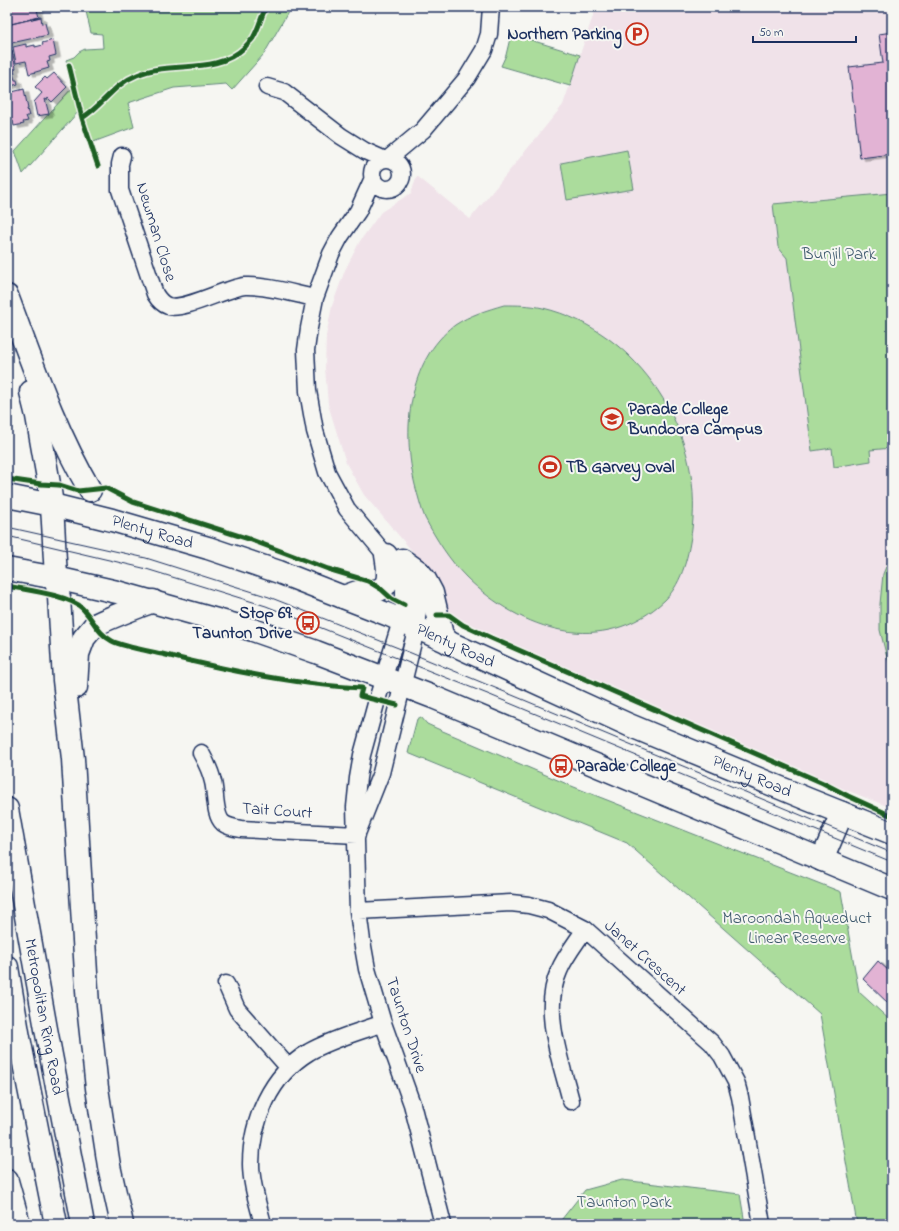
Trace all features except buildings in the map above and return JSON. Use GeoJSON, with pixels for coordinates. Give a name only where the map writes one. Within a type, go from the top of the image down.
{"type":"FeatureCollection","features":[{"type":"Feature","properties":{"kind":"highway"},"geometry":{"type":"LineString","coordinates":[[7,296],[64,443],[90,490],[112,520]]}},
{"type":"Feature","properties":{"kind":"highway"},"geometry":{"type":"LineString","coordinates":[[7,306],[18,340],[37,416],[50,495],[64,680],[72,759],[88,1006],[97,1088],[108,1158],[122,1224]]}},
{"type":"Feature","properties":{"kind":"highway","name":"Plenty Road"},"geometry":{"type":"LineString","coordinates":[[7,496],[50,495],[112,520],[208,548],[279,572],[408,624],[636,728],[892,833]]}},
{"type":"Feature","properties":{"kind":"highway"},"geometry":{"type":"LineString","coordinates":[[344,598],[357,592],[376,591],[386,585],[394,558],[420,572],[424,578],[432,593],[442,635],[449,643]]}},
{"type":"Feature","properties":{"kind":"highway"},"geometry":{"type":"LineString","coordinates":[[7,569],[57,587],[153,602],[254,630],[394,689],[892,889]]}},
{"type":"Feature","properties":{"kind":"highway"},"geometry":{"type":"LineString","coordinates":[[72,759],[77,725],[76,692],[78,654],[84,638],[95,625],[112,616],[123,614],[153,602]]}},
{"type":"Feature","properties":{"kind":"highway","name":"Metropolitan Ring Road"},"geometry":{"type":"LineString","coordinates":[[7,809],[46,1029],[83,1224]]}},
{"type":"Feature","properties":{"kind":"highway"},"geometry":{"type":"LineString","coordinates":[[822,860],[842,813]]}},
{"type":"Feature","properties":{"kind":"highway","name":"Metropolitan Ring Road"},"geometry":{"type":"LineString","coordinates":[[7,967],[19,1038],[56,1224]]}},
{"type":"Feature","properties":{"kind":"highway"},"geometry":{"type":"LineString","coordinates":[[7,1181],[19,1224]]}},
{"type":"Feature","properties":{"kind":"street"},"geometry":{"type":"LineString","coordinates":[[394,689],[411,654],[408,624],[404,605],[404,588],[394,558],[347,509],[327,472],[311,412],[308,391],[306,350],[309,328],[315,298],[331,254],[340,237],[358,211],[375,165],[386,159],[423,130],[467,78],[484,50],[489,34],[491,7]]}},
{"type":"Feature","properties":{"kind":"street"},"geometry":{"type":"LineString","coordinates":[[267,87],[284,92],[342,136],[365,151],[397,162],[402,170]]}},
{"type":"Feature","properties":{"kind":"street"},"geometry":{"type":"LineString","coordinates":[[358,211],[387,190],[396,187],[402,175],[402,170],[423,130]]}},
{"type":"Feature","properties":{"kind":"street"},"geometry":{"type":"LineString","coordinates":[[342,136],[378,186],[387,190]]}},
{"type":"Feature","properties":{"kind":"street","name":"Newman Close"},"geometry":{"type":"LineString","coordinates":[[122,156],[120,164],[120,190],[155,294],[163,304],[169,306],[182,306],[245,286],[267,288],[315,298]]}},
{"type":"Feature","properties":{"kind":"street","name":"Taunton Drive"},"geometry":{"type":"LineString","coordinates":[[394,689],[377,700],[362,755],[358,778],[355,807],[358,911],[367,968],[383,1023],[412,1104],[442,1224]]}},
{"type":"Feature","properties":{"kind":"street","name":"Taunton Drive"},"geometry":{"type":"LineString","coordinates":[[356,835],[382,773],[394,689]]}},
{"type":"Feature","properties":{"kind":"street","name":"Tait Court"},"geometry":{"type":"LineString","coordinates":[[201,753],[214,784],[219,817],[227,826],[241,829],[356,835]]}},
{"type":"Feature","properties":{"kind":"street","name":"Janet Crescent"},"geometry":{"type":"LineString","coordinates":[[358,911],[511,903],[529,905],[548,910],[585,929],[694,1026],[722,1056],[736,1082],[740,1097],[762,1224]]}},
{"type":"Feature","properties":{"kind":"street"},"geometry":{"type":"LineString","coordinates":[[571,1101],[555,1034],[551,1003],[558,972],[566,956],[585,929]]}},
{"type":"Feature","properties":{"kind":"street"},"geometry":{"type":"LineString","coordinates":[[226,984],[238,1009],[289,1068]]}},
{"type":"Feature","properties":{"kind":"street"},"geometry":{"type":"LineString","coordinates":[[263,1224],[254,1189],[251,1165],[253,1141],[259,1115],[267,1097],[278,1080],[289,1068],[308,1053],[324,1044],[383,1023]]}},
{"type":"Feature","properties":{"kind":"shaded area","name":"Parade College Bundoora Campus"},"geometry":{"type":"Polygon","coordinates":[[[596,7],[892,7],[892,808],[818,779],[573,673],[454,618],[447,611],[431,573],[364,495],[346,463],[328,404],[325,368],[326,336],[332,306],[345,270],[360,241],[381,212],[411,193],[417,176],[470,219],[563,105],[596,7]]]}},
{"type":"Feature","properties":{"kind":"green space"},"geometry":{"type":"Polygon","coordinates":[[[85,7],[291,7],[264,54],[232,90],[226,84],[174,88],[128,103],[134,127],[88,144],[78,112],[23,174],[15,151],[73,87],[66,60],[74,57],[85,49],[103,48],[102,34],[91,33],[85,7]]]}},
{"type":"Feature","properties":{"kind":"green space"},"geometry":{"type":"Polygon","coordinates":[[[511,34],[580,55],[570,86],[501,66],[506,55],[511,34]]]}},
{"type":"Feature","properties":{"kind":"green space"},"geometry":{"type":"Polygon","coordinates":[[[627,150],[634,189],[567,200],[561,163],[627,150]]]}},
{"type":"Feature","properties":{"kind":"green space","name":"Bunjil Park"},"geometry":{"type":"Polygon","coordinates":[[[892,193],[892,448],[870,450],[871,461],[834,467],[832,448],[812,451],[787,258],[778,247],[773,204],[892,193]]]}},
{"type":"Feature","properties":{"kind":"green space","name":"TB Garvey Oval"},"geometry":{"type":"Polygon","coordinates":[[[504,305],[543,308],[577,320],[608,339],[635,362],[658,391],[675,423],[687,457],[693,493],[692,529],[689,548],[681,576],[671,593],[665,600],[641,618],[615,628],[589,632],[563,630],[537,623],[512,612],[488,596],[460,571],[439,542],[425,518],[415,485],[409,443],[409,421],[412,399],[418,377],[427,358],[439,340],[455,325],[485,311],[504,305]]]}},
{"type":"Feature","properties":{"kind":"green space"},"geometry":{"type":"Polygon","coordinates":[[[892,552],[892,670],[880,630],[880,604],[883,574],[892,552]]]}},
{"type":"Feature","properties":{"kind":"green space","name":"Maroondah Aqueduct Linear Reserve"},"geometry":{"type":"Polygon","coordinates":[[[421,717],[427,724],[574,787],[841,892],[859,992],[892,1022],[892,1224],[857,1224],[820,1014],[627,843],[408,753],[417,719],[421,717]]]}},
{"type":"Feature","properties":{"kind":"green space","name":"Taunton Park"},"geometry":{"type":"Polygon","coordinates":[[[622,1180],[740,1194],[745,1224],[558,1224],[585,1190],[622,1180]]]}},
{"type":"Feature","properties":{"kind":"tram line"},"geometry":{"type":"LineString","coordinates":[[7,527],[146,558],[269,597],[411,653],[892,853]]}},
{"type":"Feature","properties":{"kind":"tram line"},"geometry":{"type":"LineString","coordinates":[[7,536],[143,568],[266,606],[490,695],[892,862]]}},
{"type":"Feature","properties":{"kind":"cycle path"},"geometry":{"type":"LineString","coordinates":[[98,166],[82,118],[90,113],[121,84],[137,75],[165,68],[207,65],[221,62],[233,56],[245,47],[253,38],[266,7]]}},
{"type":"Feature","properties":{"kind":"cycle path"},"geometry":{"type":"LineString","coordinates":[[69,65],[82,118]]}},
{"type":"Feature","properties":{"kind":"cycle path"},"geometry":{"type":"LineString","coordinates":[[7,479],[59,485],[78,491],[106,488],[133,502],[249,539],[328,569],[368,581],[381,589],[392,599],[404,605]]}},
{"type":"Feature","properties":{"kind":"cycle path"},"geometry":{"type":"LineString","coordinates":[[7,586],[58,596],[76,603],[86,612],[107,638],[123,645],[211,666],[261,676],[312,684],[362,688],[360,696],[397,705]]}},
{"type":"Feature","properties":{"kind":"cycle path"},"geometry":{"type":"LineString","coordinates":[[437,615],[449,615],[463,625],[491,638],[823,783],[892,816]]}},
{"type":"Feature","properties":{"kind":"place","name":"Northern Parking"},"geometry":{"type":"Point","coordinates":[637,34]}},
{"type":"Feature","properties":{"kind":"place","name":"Parade College Bundoora Campus"},"geometry":{"type":"Point","coordinates":[612,419]}},
{"type":"Feature","properties":{"kind":"place","name":"TB Garvey Oval"},"geometry":{"type":"Point","coordinates":[550,467]}},
{"type":"Feature","properties":{"kind":"place","name":"Stop 69: Taunton Drive"},"geometry":{"type":"Point","coordinates":[308,623]}},
{"type":"Feature","properties":{"kind":"place","name":"Parade College"},"geometry":{"type":"Point","coordinates":[561,766]}}]}
